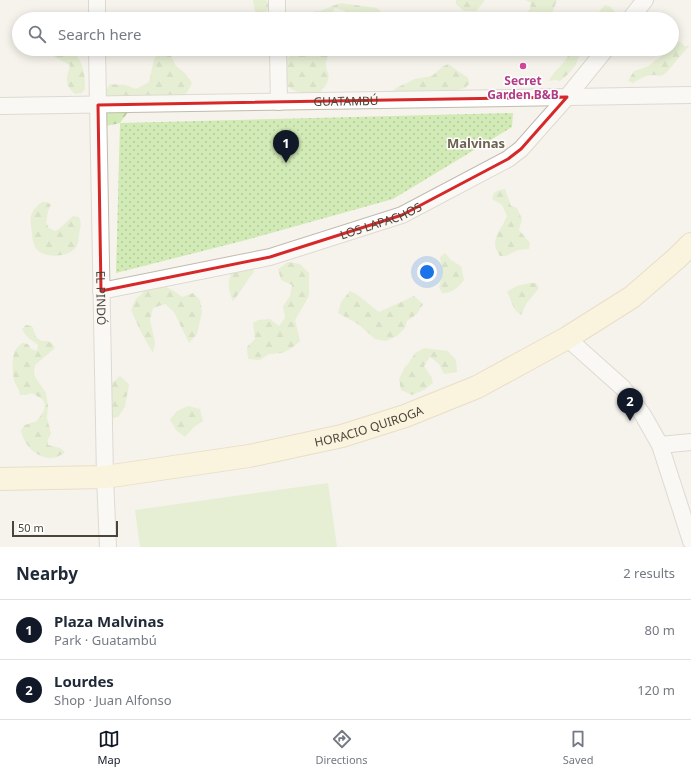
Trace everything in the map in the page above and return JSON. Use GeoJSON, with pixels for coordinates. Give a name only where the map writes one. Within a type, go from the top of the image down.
{"type":"FeatureCollection","features":[{"type":"Feature","properties":{"kind":"main road","name":"HORACIO QUIROGA"},"geometry":{"type":"LineString","coordinates":[[0,479],[105,477],[249,456],[342,436],[405,416],[477,387],[567,338],[632,297],[691,244]]}},
{"type":"Feature","properties":{"kind":"street"},"geometry":{"type":"LineString","coordinates":[[96,0],[97,12]]}},
{"type":"Feature","properties":{"kind":"street"},"geometry":{"type":"LineString","coordinates":[[277,0],[277,12]]}},
{"type":"Feature","properties":{"kind":"street"},"geometry":{"type":"LineString","coordinates":[[636,12],[645,0]]}},
{"type":"Feature","properties":{"kind":"street","name":"EL PINDÓ"},"geometry":{"type":"LineString","coordinates":[[97,56],[105,477],[108,547]]}},
{"type":"Feature","properties":{"kind":"street"},"geometry":{"type":"LineString","coordinates":[[278,56],[279,102]]}},
{"type":"Feature","properties":{"kind":"street","name":"LOS LAPACHOS"},"geometry":{"type":"LineString","coordinates":[[101,291],[270,257],[402,216],[508,159],[521,149],[567,97],[600,56]]}},
{"type":"Feature","properties":{"kind":"street","name":"GUATAMBÚ"},"geometry":{"type":"LineString","coordinates":[[0,106],[691,95]]}},
{"type":"Feature","properties":{"kind":"street"},"geometry":{"type":"LineString","coordinates":[[567,338],[623,388],[643,415],[660,445],[691,541]]}},
{"type":"Feature","properties":{"kind":"street"},"geometry":{"type":"LineString","coordinates":[[660,445],[691,442]]}},
{"type":"Feature","properties":{"kind":"highlighted area"},"geometry":{"type":"Polygon","coordinates":[[[567,97],[521,149],[508,159],[402,215],[270,257],[101,291],[98,105],[567,97]]]}},
{"type":"Feature","properties":{"kind":"green space"},"geometry":{"type":"Polygon","coordinates":[[[253,0],[266,0],[269,4],[267,11],[255,12],[253,0]]]}},
{"type":"Feature","properties":{"kind":"green space"},"geometry":{"type":"Polygon","coordinates":[[[456,0],[484,0],[484,2],[476,11],[464,11],[456,4],[456,0]]]}},
{"type":"Feature","properties":{"kind":"green space"},"geometry":{"type":"Polygon","coordinates":[[[526,0],[557,0],[552,12],[527,12],[530,9],[531,3],[526,0]]]}},
{"type":"Feature","properties":{"kind":"green space"},"geometry":{"type":"Polygon","coordinates":[[[340,3],[377,8],[381,12],[346,12],[335,8],[332,12],[314,12],[340,3]]]}},
{"type":"Feature","properties":{"kind":"green space"},"geometry":{"type":"Polygon","coordinates":[[[605,5],[611,7],[615,12],[599,12],[605,5]]]}},
{"type":"Feature","properties":{"kind":"green space"},"geometry":{"type":"Polygon","coordinates":[[[679,42],[685,47],[689,46],[666,73],[661,76],[646,76],[633,83],[628,81],[634,71],[649,66],[662,56],[679,56],[679,42]]]}},
{"type":"Feature","properties":{"kind":"green space"},"geometry":{"type":"Polygon","coordinates":[[[77,56],[85,77],[85,89],[81,93],[75,94],[67,84],[70,65],[54,57],[77,56]]]}},
{"type":"Feature","properties":{"kind":"green space"},"geometry":{"type":"Polygon","coordinates":[[[156,56],[171,56],[176,66],[185,73],[192,83],[187,93],[167,105],[136,104],[120,123],[106,126],[104,94],[110,84],[125,85],[136,89],[149,82],[154,59],[156,56]]]}},
{"type":"Feature","properties":{"kind":"green space"},"geometry":{"type":"Polygon","coordinates":[[[328,56],[326,67],[329,76],[328,80],[326,86],[317,95],[296,91],[285,84],[285,68],[287,60],[290,57],[328,56]]]}},
{"type":"Feature","properties":{"kind":"green space"},"geometry":{"type":"Polygon","coordinates":[[[568,56],[579,56],[574,67],[560,81],[549,81],[554,73],[568,56]]]}},
{"type":"Feature","properties":{"kind":"green space"},"geometry":{"type":"Polygon","coordinates":[[[448,64],[468,78],[469,84],[465,88],[453,91],[392,92],[396,88],[415,79],[432,76],[448,64]]]}},
{"type":"Feature","properties":{"kind":"green space"},"geometry":{"type":"Polygon","coordinates":[[[513,113],[512,127],[393,199],[246,240],[116,273],[120,123],[513,113]]]}},
{"type":"Feature","properties":{"kind":"green space"},"geometry":{"type":"Polygon","coordinates":[[[505,189],[511,206],[517,208],[522,219],[519,230],[530,243],[529,249],[518,250],[506,256],[500,256],[495,245],[495,240],[507,216],[502,205],[492,199],[494,193],[505,189]]]}},
{"type":"Feature","properties":{"kind":"green space"},"geometry":{"type":"Polygon","coordinates":[[[42,202],[47,202],[51,205],[48,211],[46,223],[49,228],[55,231],[73,216],[79,217],[81,224],[78,242],[72,251],[55,256],[43,254],[35,247],[31,216],[36,207],[42,202]]]}},
{"type":"Feature","properties":{"kind":"green space"},"geometry":{"type":"Polygon","coordinates":[[[445,253],[451,260],[461,266],[464,280],[454,290],[442,293],[439,287],[443,274],[440,257],[445,253]]]}},
{"type":"Feature","properties":{"kind":"green space"},"geometry":{"type":"Polygon","coordinates":[[[288,262],[300,264],[309,273],[309,296],[295,320],[300,341],[292,348],[282,353],[269,354],[260,360],[248,359],[247,347],[255,339],[253,323],[258,320],[270,319],[279,326],[285,318],[283,306],[290,296],[292,285],[281,280],[278,269],[288,262]]]}},
{"type":"Feature","properties":{"kind":"green space"},"geometry":{"type":"Polygon","coordinates":[[[249,263],[254,272],[233,301],[229,291],[231,274],[236,264],[249,263]]]}},
{"type":"Feature","properties":{"kind":"green space"},"geometry":{"type":"Polygon","coordinates":[[[536,283],[539,288],[526,304],[521,315],[514,307],[507,292],[515,287],[536,283]]]}},
{"type":"Feature","properties":{"kind":"green space"},"geometry":{"type":"Polygon","coordinates":[[[152,284],[161,285],[168,288],[182,297],[193,293],[200,300],[202,312],[197,334],[189,343],[174,312],[165,304],[153,308],[150,320],[155,342],[153,353],[131,310],[135,300],[152,284]]]}},
{"type":"Feature","properties":{"kind":"green space"},"geometry":{"type":"Polygon","coordinates":[[[350,291],[362,298],[379,312],[414,296],[423,304],[417,314],[407,321],[405,328],[397,336],[386,341],[375,339],[358,324],[338,313],[341,302],[350,291]]]}},
{"type":"Feature","properties":{"kind":"green space"},"geometry":{"type":"Polygon","coordinates":[[[26,325],[32,326],[36,337],[41,341],[52,343],[55,348],[35,365],[34,371],[35,377],[46,393],[48,406],[47,418],[51,434],[48,439],[48,445],[60,448],[65,452],[51,458],[44,457],[31,450],[23,437],[21,430],[25,425],[37,421],[44,410],[45,404],[42,399],[32,393],[20,395],[14,380],[13,360],[14,353],[17,348],[22,343],[28,344],[31,349],[37,351],[38,345],[27,336],[22,329],[26,325]]]}},
{"type":"Feature","properties":{"kind":"green space"},"geometry":{"type":"Polygon","coordinates":[[[424,348],[448,351],[456,360],[457,372],[444,374],[439,364],[430,357],[424,366],[431,376],[433,383],[424,390],[412,395],[401,390],[399,379],[415,353],[424,348]]]}},
{"type":"Feature","properties":{"kind":"green space"},"geometry":{"type":"Polygon","coordinates":[[[120,376],[129,384],[125,407],[118,417],[107,420],[111,384],[120,376]]]}},
{"type":"Feature","properties":{"kind":"green space"},"geometry":{"type":"Polygon","coordinates":[[[188,406],[200,409],[203,421],[194,427],[185,437],[176,430],[170,420],[177,411],[188,406]]]}},
{"type":"Feature","properties":{"kind":"green space"},"geometry":{"type":"Polygon","coordinates":[[[328,483],[337,547],[140,547],[135,510],[328,483]]]}},
{"type":"Feature","properties":{"kind":"place","name":"Secret Garden B&B"},"geometry":{"type":"Point","coordinates":[523,66]}},
{"type":"Feature","properties":{"kind":"place","name":"Plaza Malvinas"},"geometry":{"type":"Point","coordinates":[286,163]}},
{"type":"Feature","properties":{"kind":"place","name":"Lourdes"},"geometry":{"type":"Point","coordinates":[630,421]}},
{"type":"Feature","properties":{"kind":"district","name":"Malvinas"},"geometry":{"type":"Point","coordinates":[476,143]}}]}
